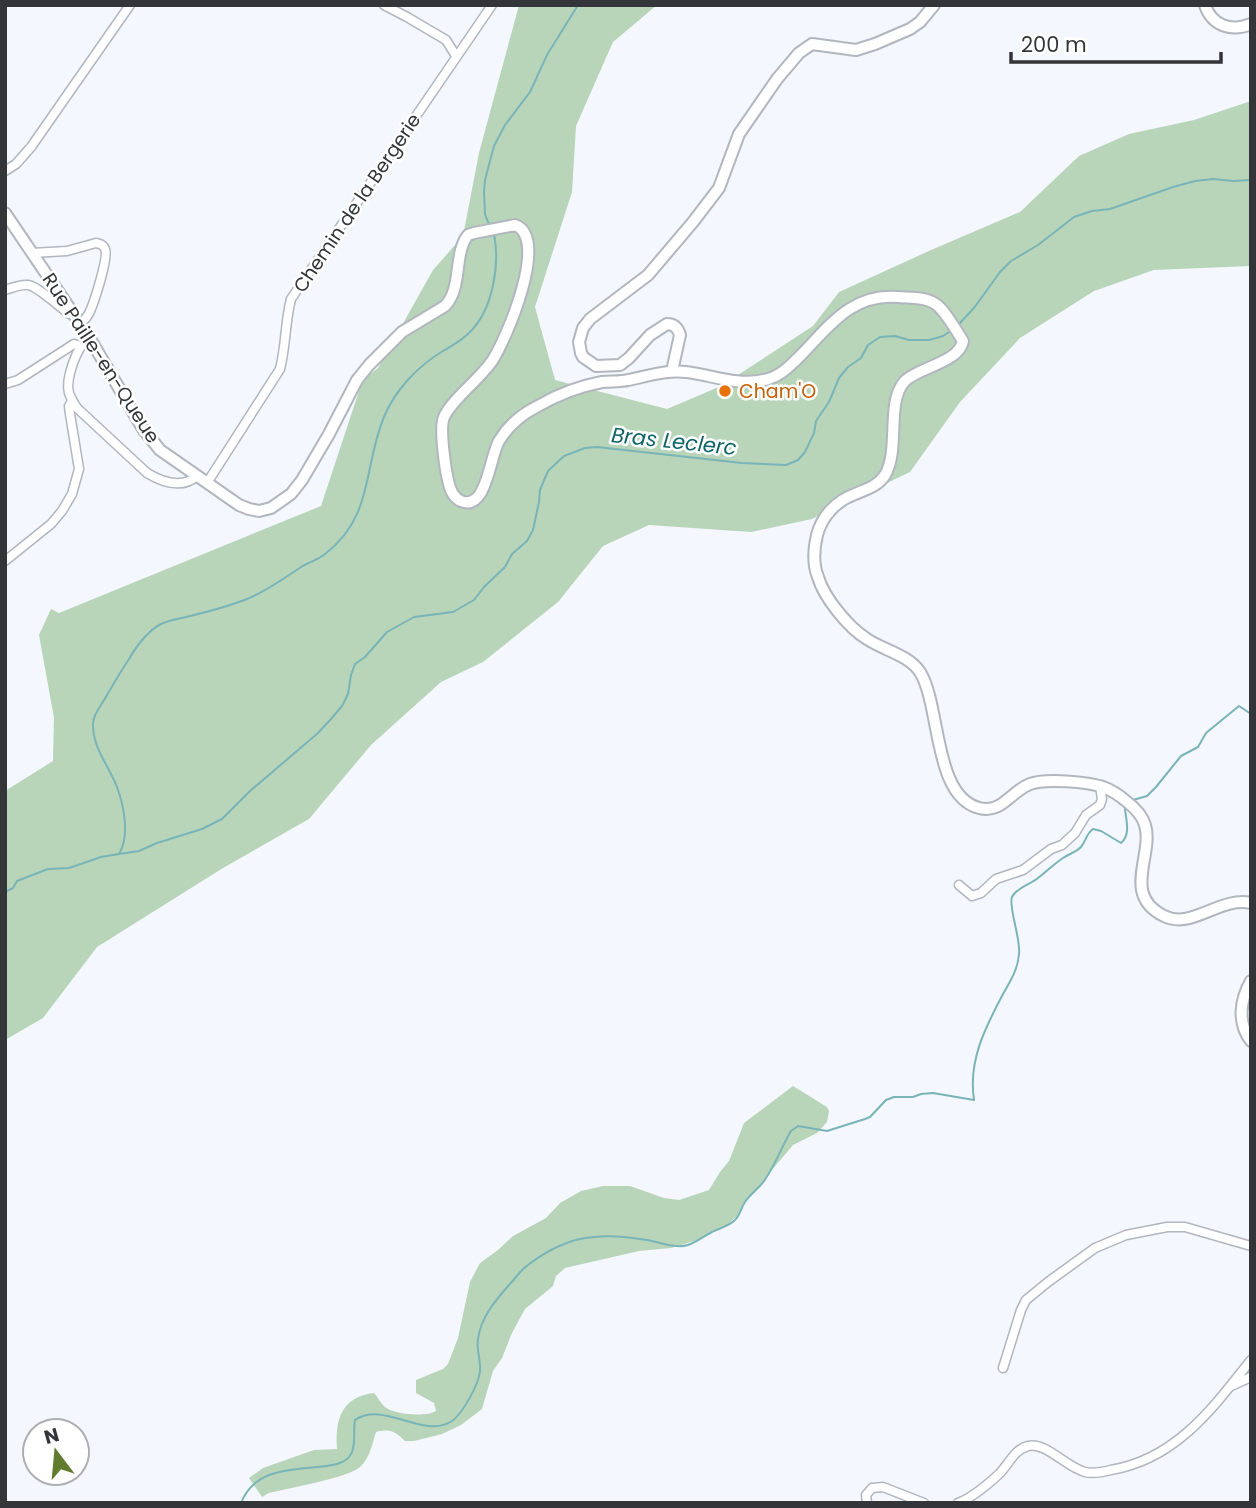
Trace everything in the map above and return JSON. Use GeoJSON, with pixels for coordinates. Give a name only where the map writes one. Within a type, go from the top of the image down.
{"type":"FeatureCollection","features":[{"type":"Feature","properties":{"kind":"main road"},"geometry":{"type":"LineString","coordinates":[[934,5],[920,22],[910,29],[875,44],[856,50],[812,44],[799,53],[770,88],[739,134],[719,188],[648,275],[590,319],[583,328],[579,342],[581,354],[596,366],[620,365],[659,328],[667,324],[674,325],[680,335],[671,371],[737,382],[767,380],[792,365],[851,307],[868,299],[883,296],[934,302],[963,341],[962,345],[942,362],[915,374],[901,386],[891,458],[885,477],[877,484],[843,499],[828,513],[817,536],[815,564],[818,579],[833,604],[855,630],[866,639],[910,662],[922,675],[946,768],[963,799],[973,806],[990,809],[998,807],[1031,783],[1054,781],[1100,786],[1133,806],[1145,824],[1147,832],[1141,884],[1149,904],[1156,911],[1166,917],[1187,919],[1227,903],[1250,901]]}},
{"type":"Feature","properties":{"kind":"main road"},"geometry":{"type":"LineString","coordinates":[[1205,5],[1211,18],[1222,25],[1239,28],[1251,24]]}},
{"type":"Feature","properties":{"kind":"main road","name":"Rue Paille-en-Queue"},"geometry":{"type":"LineString","coordinates":[[5,213],[89,337],[143,429],[160,450],[239,505],[259,511],[271,508],[291,494],[302,480],[369,365],[402,332],[449,301],[463,243],[468,235],[507,226],[520,226],[524,231],[528,250],[519,302],[492,360],[451,406],[443,419],[442,438],[450,486],[458,500],[471,502],[477,499],[482,493],[495,449],[506,431],[540,404],[591,385],[671,371]]}},
{"type":"Feature","properties":{"kind":"main road"},"geometry":{"type":"LineString","coordinates":[[1251,981],[1242,1000],[1241,1014],[1242,1025],[1251,1041]]}},
{"type":"Feature","properties":{"kind":"street"},"geometry":{"type":"LineString","coordinates":[[5,171],[16,164],[31,146],[130,5]]}},
{"type":"Feature","properties":{"kind":"street"},"geometry":{"type":"LineString","coordinates":[[384,5],[446,40],[456,56]]}},
{"type":"Feature","properties":{"kind":"street","name":"Chemin de la Bergerie"},"geometry":{"type":"LineString","coordinates":[[207,483],[280,369],[291,299],[492,5]]}},
{"type":"Feature","properties":{"kind":"street"},"geometry":{"type":"LineString","coordinates":[[33,253],[67,251],[96,243],[105,248],[105,264],[89,314],[80,324]]}},
{"type":"Feature","properties":{"kind":"street"},"geometry":{"type":"LineString","coordinates":[[5,290],[30,285],[69,314],[73,313]]}},
{"type":"Feature","properties":{"kind":"street"},"geometry":{"type":"LineString","coordinates":[[89,337],[80,346],[68,385],[72,401],[77,408],[147,473],[157,479],[187,482],[197,476]]}},
{"type":"Feature","properties":{"kind":"street"},"geometry":{"type":"LineString","coordinates":[[5,384],[18,380],[74,344],[80,346]]}},
{"type":"Feature","properties":{"kind":"street"},"geometry":{"type":"LineString","coordinates":[[5,561],[51,524],[72,494],[79,469],[69,406],[72,401]]}},
{"type":"Feature","properties":{"kind":"street"},"geometry":{"type":"LineString","coordinates":[[959,885],[967,893],[976,896],[996,879],[1023,870],[1051,849],[1062,845],[1075,833],[1086,814],[1100,805],[1100,786]]}},
{"type":"Feature","properties":{"kind":"street"},"geometry":{"type":"LineString","coordinates":[[1003,1368],[1026,1300],[1095,1248],[1126,1235],[1167,1227],[1185,1227],[1251,1246]]}},
{"type":"Feature","properties":{"kind":"street"},"geometry":{"type":"LineString","coordinates":[[958,1503],[998,1475],[1021,1448],[1032,1444],[1046,1449],[1065,1463],[1084,1472],[1097,1473],[1129,1467],[1155,1456],[1177,1442],[1230,1387],[1251,1360]]}},
{"type":"Feature","properties":{"kind":"street"},"geometry":{"type":"LineString","coordinates":[[1230,1387],[1251,1377]]}},
{"type":"Feature","properties":{"kind":"street"},"geometry":{"type":"LineString","coordinates":[[867,1503],[866,1496],[872,1488],[883,1487],[923,1503]]}},
{"type":"Feature","properties":{"kind":"green space"},"geometry":{"type":"Polygon","coordinates":[[[519,5],[657,5],[613,42],[576,126],[572,192],[535,307],[555,380],[667,409],[721,386],[813,326],[839,292],[1020,212],[1079,156],[1129,134],[1194,120],[1251,101],[1251,266],[1154,270],[1094,291],[1020,338],[960,402],[910,472],[812,519],[751,532],[649,525],[603,546],[558,602],[483,662],[441,682],[371,745],[309,819],[223,868],[97,947],[43,1018],[5,1040],[5,791],[53,761],[54,718],[39,635],[51,609],[59,613],[321,506],[359,391],[353,387],[378,368],[433,270],[463,236],[479,153],[519,5]]]}},
{"type":"Feature","properties":{"kind":"green space"},"geometry":{"type":"Polygon","coordinates":[[[793,1086],[827,1107],[827,1122],[817,1133],[793,1145],[725,1227],[712,1231],[701,1239],[671,1248],[639,1251],[565,1268],[556,1276],[553,1286],[525,1309],[493,1371],[482,1409],[461,1425],[442,1434],[414,1441],[405,1441],[389,1431],[376,1432],[366,1459],[353,1471],[262,1497],[249,1478],[263,1468],[314,1450],[337,1449],[339,1420],[347,1405],[354,1399],[374,1393],[385,1407],[396,1412],[418,1414],[436,1411],[434,1403],[416,1393],[416,1380],[443,1369],[448,1364],[458,1338],[470,1282],[480,1263],[513,1236],[546,1218],[560,1203],[581,1191],[603,1186],[630,1186],[664,1198],[679,1200],[709,1190],[729,1161],[744,1123],[793,1086]]]}},
{"type":"Feature","properties":{"kind":"waterway"},"geometry":{"type":"LineString","coordinates":[[491,226],[485,214],[484,191],[494,146],[505,125],[530,92],[547,55],[578,5]]}},
{"type":"Feature","properties":{"kind":"waterway","name":"Bras Leclerc"},"geometry":{"type":"LineString","coordinates":[[959,324],[1011,261],[1038,245],[1074,217],[1110,209],[1195,181],[1251,180]]}},
{"type":"Feature","properties":{"kind":"waterway"},"geometry":{"type":"LineString","coordinates":[[5,892],[13,888],[17,881],[48,869],[69,868],[119,854],[124,839],[124,812],[117,787],[93,732],[97,712],[118,677],[135,649],[161,624],[254,596],[322,556],[341,540],[360,508],[377,436],[394,397],[425,364],[469,333],[484,312],[495,273],[494,234]]}},
{"type":"Feature","properties":{"kind":"waterway","name":"Bras Leclerc"},"geometry":{"type":"LineString","coordinates":[[119,854],[139,851],[202,829],[222,819],[331,719],[348,694],[355,664],[365,657],[387,632],[414,617],[453,612],[474,600],[505,567],[512,554],[527,541],[533,530],[540,490],[548,471],[564,456],[585,448],[597,447],[742,463],[786,465],[798,460],[805,452],[814,433],[816,421],[829,402],[839,378],[861,358],[868,345],[880,337],[929,340],[952,330]]}},
{"type":"Feature","properties":{"kind":"waterway"},"geometry":{"type":"LineString","coordinates":[[1133,800],[1147,796],[1181,756],[1198,747],[1206,733],[1239,706],[1251,714]]}},
{"type":"Feature","properties":{"kind":"waterway"},"geometry":{"type":"LineString","coordinates":[[241,1503],[251,1487],[266,1476],[345,1461],[353,1448],[355,1420],[366,1415],[378,1414],[429,1426],[441,1426],[452,1421],[465,1405],[479,1377],[478,1343],[485,1316],[523,1269],[552,1249],[581,1239],[612,1236],[673,1246],[688,1245],[735,1220],[745,1202],[766,1178],[791,1131],[798,1126],[827,1131],[870,1117],[886,1100],[894,1097],[933,1093],[974,1100],[973,1072],[979,1045],[1018,960],[1019,948],[1012,897],[1060,860],[1079,849],[1093,829],[1121,843],[1127,832],[1126,806]]}},
{"type":"Feature","properties":{"kind":"place","name":"Cham'O"},"geometry":{"type":"Point","coordinates":[725,391]}}]}
